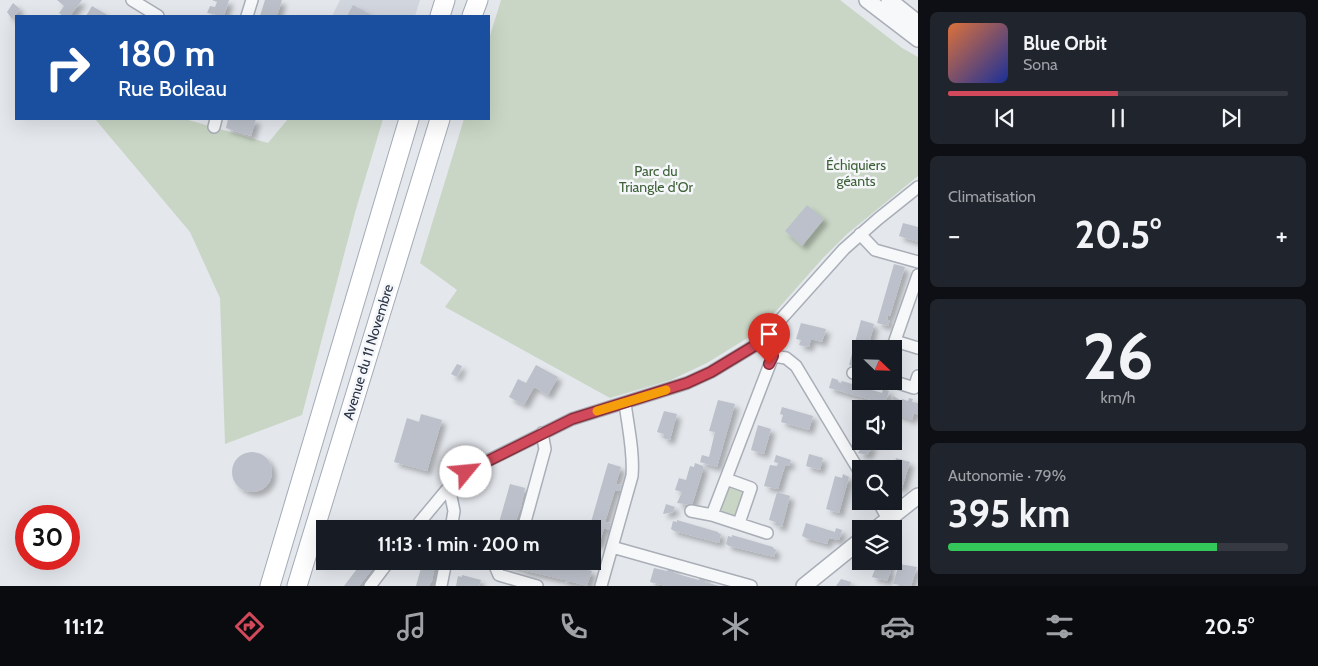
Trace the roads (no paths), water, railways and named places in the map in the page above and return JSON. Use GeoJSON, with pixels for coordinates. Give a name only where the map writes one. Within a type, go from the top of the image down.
{"type":"FeatureCollection","features":[{"type":"Feature","properties":{"kind":"main road"},"geometry":{"type":"LineString","coordinates":[[440,15],[445,0]]}},
{"type":"Feature","properties":{"kind":"main road"},"geometry":{"type":"LineString","coordinates":[[472,15],[478,0]]}},
{"type":"Feature","properties":{"kind":"main road","name":"Avenue du 11 Novembre"},"geometry":{"type":"LineString","coordinates":[[270,586],[409,120]]}},
{"type":"Feature","properties":{"kind":"main road","name":"Avenue du 11 Novembre"},"geometry":{"type":"LineString","coordinates":[[297,586],[440,120]]}},
{"type":"Feature","properties":{"kind":"street"},"geometry":{"type":"LineString","coordinates":[[132,0],[156,15]]}},
{"type":"Feature","properties":{"kind":"street"},"geometry":{"type":"LineString","coordinates":[[247,15],[252,0]]}},
{"type":"Feature","properties":{"kind":"street"},"geometry":{"type":"LineString","coordinates":[[867,0],[918,39]]}},
{"type":"Feature","properties":{"kind":"street"},"geometry":{"type":"LineString","coordinates":[[889,0],[918,23]]}},
{"type":"Feature","properties":{"kind":"street"},"geometry":{"type":"LineString","coordinates":[[422,520],[449,487],[466,472],[572,419],[687,383],[711,372],[754,346],[764,338],[844,249],[918,187]]}},
{"type":"Feature","properties":{"kind":"street"},"geometry":{"type":"LineString","coordinates":[[860,234],[875,250],[918,262]]}},
{"type":"Feature","properties":{"kind":"street"},"geometry":{"type":"LineString","coordinates":[[896,340],[918,275]]}},
{"type":"Feature","properties":{"kind":"street"},"geometry":{"type":"LineString","coordinates":[[712,515],[773,356],[764,338]]}},
{"type":"Feature","properties":{"kind":"street"},"geometry":{"type":"LineString","coordinates":[[902,346],[918,348]]}},
{"type":"Feature","properties":{"kind":"street"},"geometry":{"type":"LineString","coordinates":[[773,356],[786,358],[796,366],[853,460]]}},
{"type":"Feature","properties":{"kind":"street"},"geometry":{"type":"LineString","coordinates":[[902,384],[916,389],[918,376]]}},
{"type":"Feature","properties":{"kind":"street"},"geometry":{"type":"LineString","coordinates":[[600,586],[632,476],[633,467],[625,403]]}},
{"type":"Feature","properties":{"kind":"street"},"geometry":{"type":"LineString","coordinates":[[525,520],[545,449],[542,433]]}},
{"type":"Feature","properties":{"kind":"street"},"geometry":{"type":"LineString","coordinates":[[726,479],[751,488],[740,523]]}},
{"type":"Feature","properties":{"kind":"street"},"geometry":{"type":"LineString","coordinates":[[449,487],[454,511],[452,520]]}},
{"type":"Feature","properties":{"kind":"street"},"geometry":{"type":"LineString","coordinates":[[883,510],[888,519],[918,496]]}},
{"type":"Feature","properties":{"kind":"street"},"geometry":{"type":"LineString","coordinates":[[691,512],[712,515],[767,533]]}},
{"type":"Feature","properties":{"kind":"street"},"geometry":{"type":"LineString","coordinates":[[612,547],[751,586]]}},
{"type":"Feature","properties":{"kind":"street"},"geometry":{"type":"LineString","coordinates":[[804,586],[852,547]]}},
{"type":"Feature","properties":{"kind":"street"},"geometry":{"type":"LineString","coordinates":[[370,586],[382,570]]}},
{"type":"Feature","properties":{"kind":"street"},"geometry":{"type":"LineString","coordinates":[[441,586],[444,570]]}},
{"type":"Feature","properties":{"kind":"street"},"geometry":{"type":"LineString","coordinates":[[497,570],[499,575],[537,586]]}},
{"type":"Feature","properties":{"kind":"park label","name":"Échiquiers géants"},"geometry":{"type":"Point","coordinates":[856,174]}},
{"type":"Feature","properties":{"kind":"park label","name":"Parc du Triangle d'Or"},"geometry":{"type":"Point","coordinates":[656,180]}}]}
